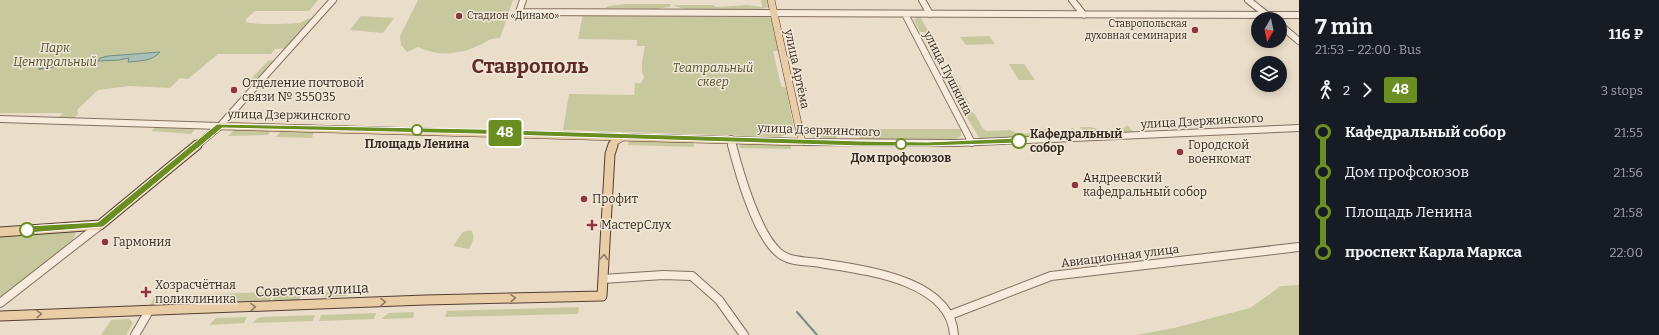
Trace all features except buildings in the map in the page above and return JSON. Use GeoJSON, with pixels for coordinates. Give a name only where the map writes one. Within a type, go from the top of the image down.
{"type":"FeatureCollection","features":[{"type":"Feature","properties":{"kind":"main road","name":"улица Артёма"},"geometry":{"type":"LineString","coordinates":[[771,0],[802,142]]}},
{"type":"Feature","properties":{"kind":"main road","name":"улица Дзержинского"},"geometry":{"type":"LineString","coordinates":[[220,126],[802,142]]}},
{"type":"Feature","properties":{"kind":"main road"},"geometry":{"type":"LineString","coordinates":[[0,232],[100,224],[220,126]]}},
{"type":"Feature","properties":{"kind":"main road","name":"улица Дзержинского"},"geometry":{"type":"LineString","coordinates":[[578,135],[604,139],[608,144],[610,154]]}},
{"type":"Feature","properties":{"kind":"main road"},"geometry":{"type":"LineString","coordinates":[[603,279],[610,154],[614,142],[626,136]]}},
{"type":"Feature","properties":{"kind":"main road","name":"Советская улица"},"geometry":{"type":"LineString","coordinates":[[0,316],[425,300],[602,296],[603,279]]}},
{"type":"Feature","properties":{"kind":"street"},"geometry":{"type":"LineString","coordinates":[[220,126],[333,0]]}},
{"type":"Feature","properties":{"kind":"street"},"geometry":{"type":"LineString","coordinates":[[523,0],[519,12],[1251,15]]}},
{"type":"Feature","properties":{"kind":"street","name":"улица Пушкина"},"geometry":{"type":"LineString","coordinates":[[922,0],[930,14]]}},
{"type":"Feature","properties":{"kind":"street"},"geometry":{"type":"LineString","coordinates":[[1072,0],[1084,15]]}},
{"type":"Feature","properties":{"kind":"street"},"geometry":{"type":"LineString","coordinates":[[1248,0],[1262,12]]}},
{"type":"Feature","properties":{"kind":"street","name":"улица Пушкина"},"geometry":{"type":"LineString","coordinates":[[906,14],[972,143]]}},
{"type":"Feature","properties":{"kind":"street"},"geometry":{"type":"LineString","coordinates":[[1287,15],[1299,15]]}},
{"type":"Feature","properties":{"kind":"street"},"geometry":{"type":"LineString","coordinates":[[1287,31],[1299,41]]}},
{"type":"Feature","properties":{"kind":"street","name":"улица Дзержинского"},"geometry":{"type":"LineString","coordinates":[[0,119],[220,126]]}},
{"type":"Feature","properties":{"kind":"street","name":"улица Дзержинского"},"geometry":{"type":"LineString","coordinates":[[802,142],[917,144],[972,143],[1299,128]]}},
{"type":"Feature","properties":{"kind":"street"},"geometry":{"type":"LineString","coordinates":[[731,139],[755,215],[773,248],[779,254],[799,260],[879,275],[911,284],[933,297],[950,315],[954,335]]}},
{"type":"Feature","properties":{"kind":"street"},"geometry":{"type":"LineString","coordinates":[[0,303],[100,224]]}},
{"type":"Feature","properties":{"kind":"street","name":"Авиационная улица"},"geometry":{"type":"LineString","coordinates":[[950,315],[1051,276],[1299,247]]}},
{"type":"Feature","properties":{"kind":"street"},"geometry":{"type":"LineString","coordinates":[[603,279],[663,275],[692,276],[720,300],[744,335]]}},
{"type":"Feature","properties":{"kind":"street"},"geometry":{"type":"LineString","coordinates":[[134,335],[148,311]]}},
{"type":"Feature","properties":{"kind":"green space","name":"Парк Центральный"},"geometry":{"type":"Polygon","coordinates":[[[0,0],[318,0],[309,11],[255,11],[246,19],[246,22],[255,24],[288,24],[314,19],[287,48],[275,49],[271,54],[218,54],[188,79],[180,78],[170,88],[129,86],[98,90],[77,110],[78,113],[74,118],[53,121],[64,113],[0,113],[0,0]]]}},
{"type":"Feature","properties":{"kind":"green space","name":"Стадион «Динамо»"},"geometry":{"type":"Polygon","coordinates":[[[418,0],[513,0],[500,38],[490,39],[481,45],[455,53],[432,52],[418,47],[407,52],[401,45],[400,36],[418,0]]]}},
{"type":"Feature","properties":{"kind":"green space"},"geometry":{"type":"Polygon","coordinates":[[[761,0],[767,0],[768,7],[743,10],[704,10],[684,9],[673,5],[713,5],[716,7],[747,5],[762,7],[761,0]]]}},
{"type":"Feature","properties":{"kind":"green space"},"geometry":{"type":"Polygon","coordinates":[[[627,4],[671,4],[670,7],[655,9],[605,8],[608,6],[627,4]]]}},
{"type":"Feature","properties":{"kind":"green space","name":"Театральный сквер"},"geometry":{"type":"Polygon","coordinates":[[[583,14],[768,15],[771,19],[778,51],[773,51],[781,86],[786,88],[794,130],[790,134],[778,137],[563,130],[569,94],[634,95],[635,83],[641,83],[644,78],[642,62],[645,46],[637,46],[637,40],[578,39],[583,14]]]}},
{"type":"Feature","properties":{"kind":"green space"},"geometry":{"type":"Polygon","coordinates":[[[361,16],[394,18],[383,33],[350,30],[361,16]]]}},
{"type":"Feature","properties":{"kind":"green space"},"geometry":{"type":"Polygon","coordinates":[[[920,16],[937,47],[929,46],[924,38],[926,37],[924,32],[920,32],[914,20],[920,16]]]}},
{"type":"Feature","properties":{"kind":"green space"},"geometry":{"type":"Polygon","coordinates":[[[989,36],[995,44],[966,45],[960,37],[989,36]]]}},
{"type":"Feature","properties":{"kind":"green space"},"geometry":{"type":"Polygon","coordinates":[[[268,61],[275,61],[254,85],[246,84],[268,61]]]}},
{"type":"Feature","properties":{"kind":"green space"},"geometry":{"type":"Polygon","coordinates":[[[1009,64],[1024,64],[1035,80],[1019,80],[1009,64]]]}},
{"type":"Feature","properties":{"kind":"green space"},"geometry":{"type":"Polygon","coordinates":[[[944,75],[954,75],[964,94],[954,93],[944,75]]]}},
{"type":"Feature","properties":{"kind":"green space"},"geometry":{"type":"Polygon","coordinates":[[[965,96],[969,104],[966,105],[969,111],[974,113],[983,129],[986,131],[1010,130],[1018,134],[1037,133],[1038,129],[1047,129],[1054,133],[1070,132],[1072,127],[1079,137],[981,141],[956,98],[965,96]]]}},
{"type":"Feature","properties":{"kind":"green space"},"geometry":{"type":"Polygon","coordinates":[[[1127,125],[1136,135],[1088,137],[1080,127],[1090,127],[1102,130],[1123,129],[1127,125]]]}},
{"type":"Feature","properties":{"kind":"green space"},"geometry":{"type":"Polygon","coordinates":[[[155,127],[195,129],[191,134],[152,131],[155,127]]]}},
{"type":"Feature","properties":{"kind":"green space"},"geometry":{"type":"Polygon","coordinates":[[[811,128],[835,129],[837,139],[813,137],[811,128]]]}},
{"type":"Feature","properties":{"kind":"green space"},"geometry":{"type":"Polygon","coordinates":[[[857,129],[961,129],[961,136],[956,139],[923,141],[860,139],[857,129]]]}},
{"type":"Feature","properties":{"kind":"green space"},"geometry":{"type":"Polygon","coordinates":[[[234,130],[270,132],[268,135],[228,136],[234,130]]]}},
{"type":"Feature","properties":{"kind":"green space"},"geometry":{"type":"Polygon","coordinates":[[[281,131],[314,132],[312,138],[276,137],[281,131]]]}},
{"type":"Feature","properties":{"kind":"green space"},"geometry":{"type":"Polygon","coordinates":[[[629,140],[693,142],[694,147],[628,145],[629,140]]]}},
{"type":"Feature","properties":{"kind":"green space"},"geometry":{"type":"Polygon","coordinates":[[[741,143],[791,144],[791,149],[739,148],[741,143]]]}},
{"type":"Feature","properties":{"kind":"green space"},"geometry":{"type":"Polygon","coordinates":[[[471,230],[473,237],[469,249],[453,246],[463,232],[471,230]]]}},
{"type":"Feature","properties":{"kind":"green space"},"geometry":{"type":"Polygon","coordinates":[[[0,231],[75,231],[76,233],[72,241],[0,299],[0,231]]]}},
{"type":"Feature","properties":{"kind":"green space"},"geometry":{"type":"Polygon","coordinates":[[[1299,285],[1299,335],[1136,335],[1174,328],[1250,308],[1281,286],[1299,285]]]}},
{"type":"Feature","properties":{"kind":"green space"},"geometry":{"type":"Polygon","coordinates":[[[328,289],[346,289],[347,296],[324,297],[328,289]]]}},
{"type":"Feature","properties":{"kind":"green space"},"geometry":{"type":"Polygon","coordinates":[[[303,291],[299,300],[272,301],[276,292],[303,291]]]}},
{"type":"Feature","properties":{"kind":"green space"},"geometry":{"type":"Polygon","coordinates":[[[274,292],[270,301],[204,303],[201,307],[148,310],[155,296],[274,292]]]}},
{"type":"Feature","properties":{"kind":"green space"},"geometry":{"type":"Polygon","coordinates":[[[579,307],[578,314],[445,317],[447,311],[579,307]]]}},
{"type":"Feature","properties":{"kind":"green space"},"geometry":{"type":"Polygon","coordinates":[[[414,312],[413,318],[381,319],[389,313],[414,312]]]}},
{"type":"Feature","properties":{"kind":"green space"},"geometry":{"type":"Polygon","coordinates":[[[376,313],[374,319],[319,321],[321,315],[376,313]]]}},
{"type":"Feature","properties":{"kind":"green space"},"geometry":{"type":"Polygon","coordinates":[[[315,315],[313,321],[252,323],[258,318],[262,317],[315,315]]]}},
{"type":"Feature","properties":{"kind":"green space"},"geometry":{"type":"Polygon","coordinates":[[[247,317],[244,323],[209,325],[216,318],[247,317]]]}},
{"type":"Feature","properties":{"kind":"green space"},"geometry":{"type":"Polygon","coordinates":[[[129,319],[133,323],[126,335],[101,335],[111,320],[129,319]]]}},
{"type":"Feature","properties":{"kind":"shaded area"},"geometry":{"type":"Polygon","coordinates":[[[160,52],[150,59],[141,61],[128,62],[129,58],[98,61],[100,58],[108,56],[160,52]]]}},
{"type":"Feature","properties":{"kind":"waterway"},"geometry":{"type":"LineString","coordinates":[[39,69],[76,63]]}},
{"type":"Feature","properties":{"kind":"waterway"},"geometry":{"type":"LineString","coordinates":[[797,312],[817,335]]}},
{"type":"Feature","properties":{"kind":"bus line","name":"48"},"geometry":{"type":"LineString","coordinates":[[27,230],[100,224],[220,126],[731,139],[861,144],[927,144],[1019,141]]}},
{"type":"Feature","properties":{"kind":"place","name":"Стадион «Динамо»"},"geometry":{"type":"Point","coordinates":[459,16]}},
{"type":"Feature","properties":{"kind":"place","name":"Ставропольская духовная семинария"},"geometry":{"type":"Point","coordinates":[1195,30]}},
{"type":"Feature","properties":{"kind":"place","name":"Отделение почтовой связи № 355035"},"geometry":{"type":"Point","coordinates":[234,90]}},
{"type":"Feature","properties":{"kind":"place","name":"Площадь Ленина"},"geometry":{"type":"Point","coordinates":[417,130]}},
{"type":"Feature","properties":{"kind":"place","name":"Кафедральный собор"},"geometry":{"type":"Point","coordinates":[1019,141]}},
{"type":"Feature","properties":{"kind":"place","name":"Дом профсоюзов"},"geometry":{"type":"Point","coordinates":[901,144]}},
{"type":"Feature","properties":{"kind":"place","name":"Городской военкомат"},"geometry":{"type":"Point","coordinates":[1180,152]}},
{"type":"Feature","properties":{"kind":"place","name":"Андреевский кафедральный собор"},"geometry":{"type":"Point","coordinates":[1075,185]}},
{"type":"Feature","properties":{"kind":"place","name":"Профит"},"geometry":{"type":"Point","coordinates":[584,199]}},
{"type":"Feature","properties":{"kind":"place","name":"МастерСлух"},"geometry":{"type":"Point","coordinates":[592,225]}},
{"type":"Feature","properties":{"kind":"place","name":"Гармония"},"geometry":{"type":"Point","coordinates":[105,242]}},
{"type":"Feature","properties":{"kind":"place","name":"Хозрасчётная поликлиника"},"geometry":{"type":"Point","coordinates":[146,292]}},
{"type":"Feature","properties":{"kind":"district","name":"Ставрополь"},"geometry":{"type":"Point","coordinates":[530,66]}}]}
